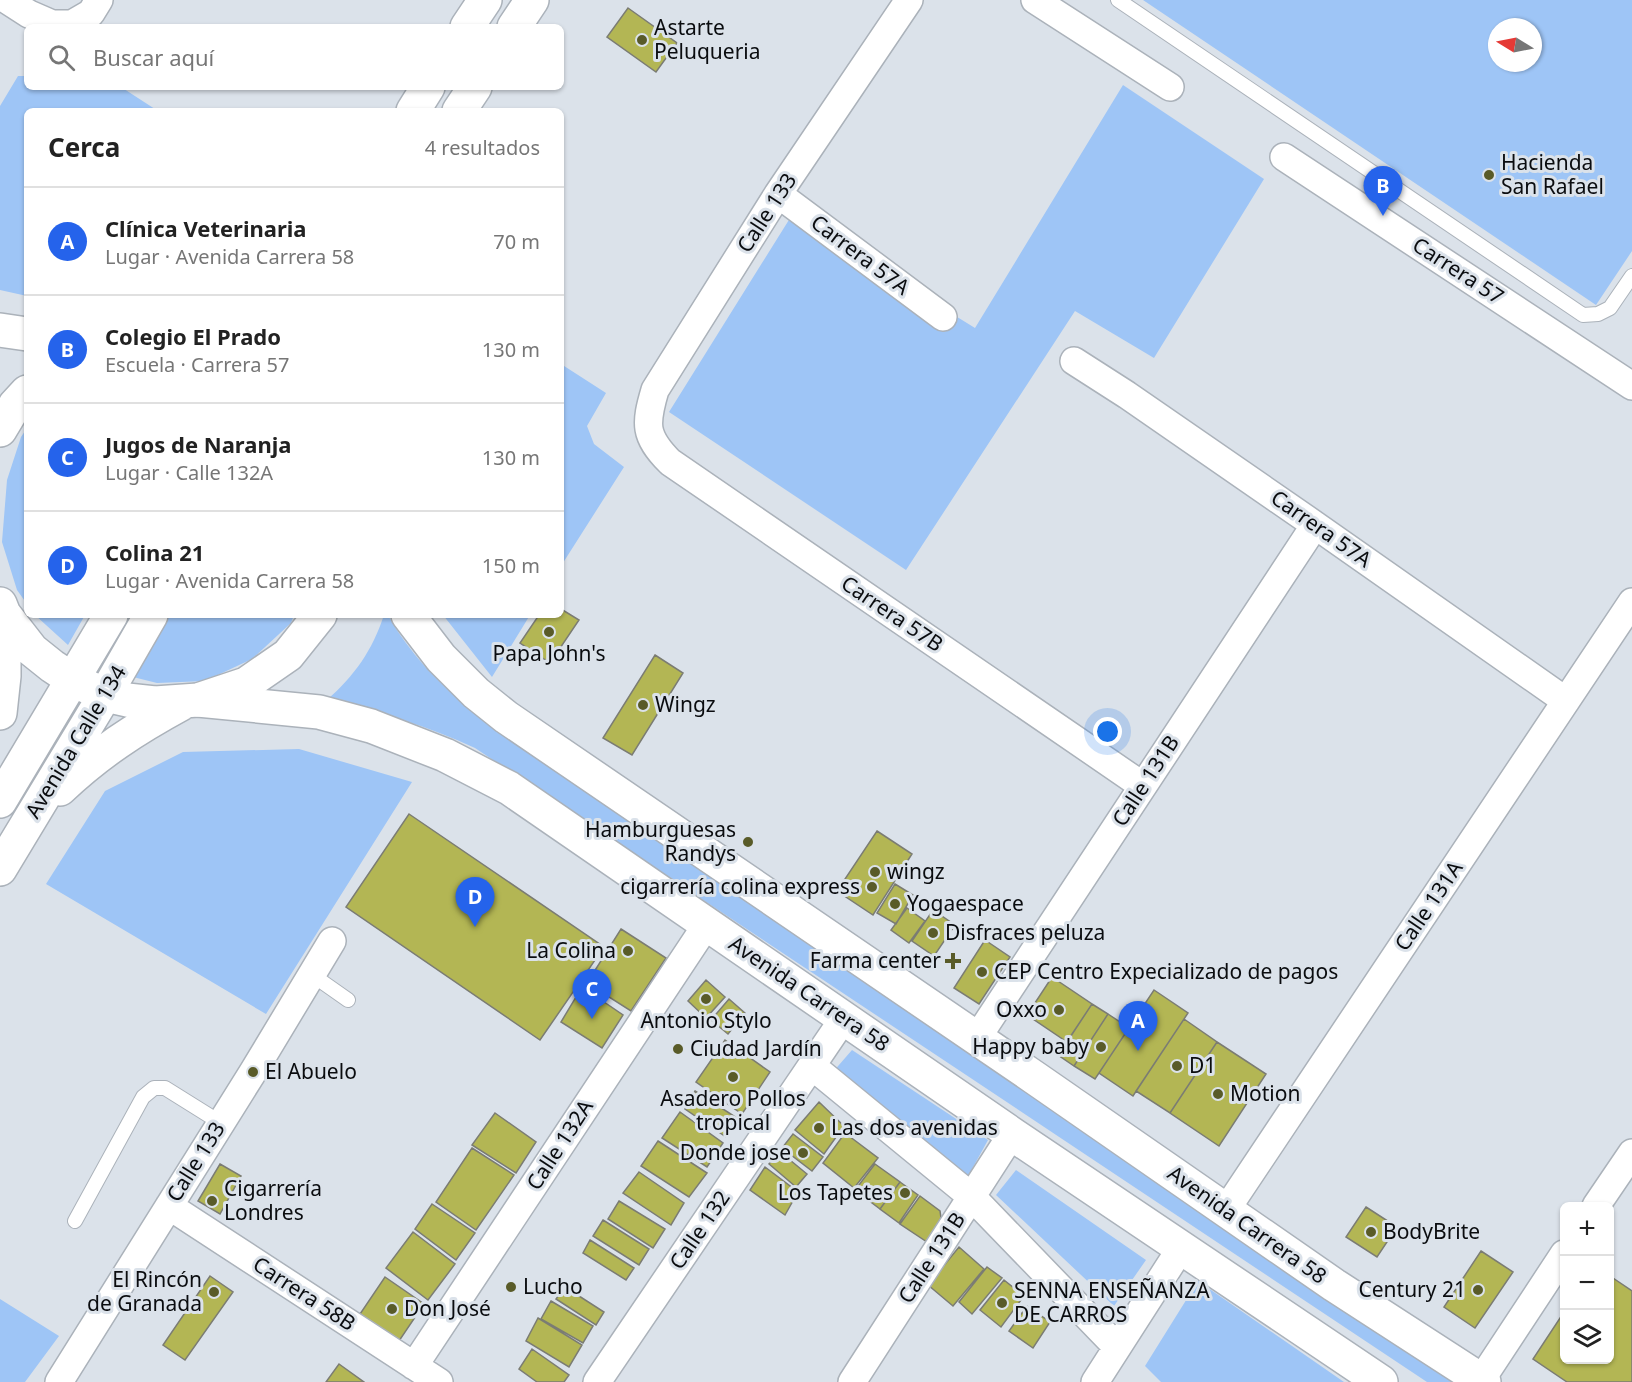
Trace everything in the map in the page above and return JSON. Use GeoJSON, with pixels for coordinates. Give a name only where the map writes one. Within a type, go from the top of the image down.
{"type":"FeatureCollection","features":[{"type":"Feature","properties":{"kind":"main road"},"geometry":{"type":"LineString","coordinates":[[469,24],[485,0]]}},
{"type":"Feature","properties":{"kind":"main road"},"geometry":{"type":"LineString","coordinates":[[516,24],[532,0]]}},
{"type":"Feature","properties":{"kind":"main road"},"geometry":{"type":"LineString","coordinates":[[415,108],[426,90]]}},
{"type":"Feature","properties":{"kind":"main road"},"geometry":{"type":"LineString","coordinates":[[461,108],[473,90]]}},
{"type":"Feature","properties":{"kind":"main road"},"geometry":{"type":"LineString","coordinates":[[0,330],[24,334]]}},
{"type":"Feature","properties":{"kind":"main road"},"geometry":{"type":"LineString","coordinates":[[0,430],[15,405],[24,395]]}},
{"type":"Feature","properties":{"kind":"main road"},"geometry":{"type":"LineString","coordinates":[[2,609],[32,650],[73,680],[105,695],[127,700],[155,704],[191,701]]}},
{"type":"Feature","properties":{"kind":"main road"},"geometry":{"type":"LineString","coordinates":[[0,713],[4,676],[2,609]]}},
{"type":"Feature","properties":{"kind":"main road","name":"Avenida Calle 134"},"geometry":{"type":"LineString","coordinates":[[0,801],[109,618]]}},
{"type":"Feature","properties":{"kind":"main road","name":"Avenida Calle 134"},"geometry":{"type":"LineString","coordinates":[[0,869],[149,618]]}},
{"type":"Feature","properties":{"kind":"main road"},"geometry":{"type":"LineString","coordinates":[[23,831],[51,798],[82,768],[118,741],[191,701],[246,684],[288,655],[318,618]]}},
{"type":"Feature","properties":{"kind":"main road","name":"Avenida Carrera 58"},"geometry":{"type":"LineString","coordinates":[[410,618],[441,658],[476,693],[506,717],[1334,1285],[1482,1381]]}},
{"type":"Feature","properties":{"kind":"main road","name":"Avenida Carrera 58"},"geometry":{"type":"LineString","coordinates":[[191,701],[319,712],[371,726],[445,755],[509,788],[1012,1134],[1381,1382]]}},
{"type":"Feature","properties":{"kind":"street"},"geometry":{"type":"LineString","coordinates":[[8,0],[28,14],[52,24],[72,24],[91,13],[99,0]]}},
{"type":"Feature","properties":{"kind":"street","name":"Calle 133"},"geometry":{"type":"LineString","coordinates":[[649,435],[648,413],[655,390],[778,194],[909,0]]}},
{"type":"Feature","properties":{"kind":"street"},"geometry":{"type":"LineString","coordinates":[[1035,0],[1170,87]]}},
{"type":"Feature","properties":{"kind":"street","name":"Carrera 57"},"geometry":{"type":"LineString","coordinates":[[1284,157],[1632,386]]}},
{"type":"Feature","properties":{"kind":"street","name":"Carrera 57A"},"geometry":{"type":"LineString","coordinates":[[778,194],[943,317]]}},
{"type":"Feature","properties":{"kind":"street","name":"Carrera 57A"},"geometry":{"type":"LineString","coordinates":[[1074,361],[1127,394],[1566,701]]}},
{"type":"Feature","properties":{"kind":"street","name":"Carrera 57B"},"geometry":{"type":"LineString","coordinates":[[649,435],[658,450],[670,462],[1143,786]]}},
{"type":"Feature","properties":{"kind":"street","name":"Calle 131B"},"geometry":{"type":"LineString","coordinates":[[977,1038],[1315,525]]}},
{"type":"Feature","properties":{"kind":"street","name":"Calle 131A"},"geometry":{"type":"LineString","coordinates":[[1226,1210],[1566,701],[1621,627],[1632,602]]}},
{"type":"Feature","properties":{"kind":"street","name":"Calle 132A"},"geometry":{"type":"LineString","coordinates":[[414,1366],[707,924]]}},
{"type":"Feature","properties":{"kind":"street","name":"Calle 133"},"geometry":{"type":"LineString","coordinates":[[59,1382],[332,941]]}},
{"type":"Feature","properties":{"kind":"street","name":"Calle 132"},"geometry":{"type":"LineString","coordinates":[[597,1382],[844,1018]]}},
{"type":"Feature","properties":{"kind":"street"},"geometry":{"type":"LineString","coordinates":[[812,1066],[972,1197],[1117,1347]]}},
{"type":"Feature","properties":{"kind":"street","name":"Calle 131B"},"geometry":{"type":"LineString","coordinates":[[852,1382],[1012,1134]]}},
{"type":"Feature","properties":{"kind":"street"},"geometry":{"type":"LineString","coordinates":[[1599,1202],[1632,1153]]}},
{"type":"Feature","properties":{"kind":"street","name":"Carrera 58B"},"geometry":{"type":"LineString","coordinates":[[169,1206],[439,1382]]}},
{"type":"Feature","properties":{"kind":"street"},"geometry":{"type":"LineString","coordinates":[[1095,1382],[1181,1248]]}},
{"type":"Feature","properties":{"kind":"street"},"geometry":{"type":"LineString","coordinates":[[1482,1381],[1563,1256]]}},
{"type":"Feature","properties":{"kind":"lane"},"geometry":{"type":"LineString","coordinates":[[1118,0],[1583,315],[1598,314],[1610,308],[1632,276]]}},
{"type":"Feature","properties":{"kind":"lane"},"geometry":{"type":"LineString","coordinates":[[311,974],[348,1000]]}},
{"type":"Feature","properties":{"kind":"lane"},"geometry":{"type":"LineString","coordinates":[[75,1221],[143,1097],[154,1088],[165,1088],[221,1123]]}},
{"type":"Feature","properties":{"kind":"shaded area","name":"Hacienda San Rafael"},"geometry":{"type":"Polygon","coordinates":[[[1143,0],[1632,0],[1632,251],[1596,305],[1143,0]]]}},
{"type":"Feature","properties":{"kind":"shaded area"},"geometry":{"type":"Polygon","coordinates":[[[18,76],[24,76],[24,90],[126,90],[153,108],[24,108],[24,295],[0,290],[0,106],[18,76]]]}},
{"type":"Feature","properties":{"kind":"shaded area"},"geometry":{"type":"Polygon","coordinates":[[[1123,85],[1264,179],[1154,358],[1075,311],[906,570],[669,412],[792,215],[975,328],[1123,85]]]}},
{"type":"Feature","properties":{"kind":"shaded area"},"geometry":{"type":"Polygon","coordinates":[[[564,366],[606,393],[587,426],[594,444],[624,467],[564,561],[564,366]]]}},
{"type":"Feature","properties":{"kind":"shaded area"},"geometry":{"type":"Polygon","coordinates":[[[24,432],[24,600],[17,590],[2,542],[7,480],[24,432]]]}},
{"type":"Feature","properties":{"kind":"shaded area"},"geometry":{"type":"Polygon","coordinates":[[[38,618],[83,618],[68,645],[38,618]]]}},
{"type":"Feature","properties":{"kind":"shaded area"},"geometry":{"type":"Polygon","coordinates":[[[163,618],[293,618],[291,623],[252,659],[205,681],[157,683],[129,676],[163,618]]]}},
{"type":"Feature","properties":{"kind":"shaded area"},"geometry":{"type":"Polygon","coordinates":[[[383,618],[390,618],[403,640],[434,676],[487,723],[1471,1382],[1427,1382],[475,748],[403,720],[327,700],[362,662],[383,618]]]}},
{"type":"Feature","properties":{"kind":"shaded area"},"geometry":{"type":"Polygon","coordinates":[[[445,618],[528,618],[492,677],[445,618]]]}},
{"type":"Feature","properties":{"kind":"shaded area"},"geometry":{"type":"Polygon","coordinates":[[[299,749],[412,782],[266,1014],[46,884],[105,791],[183,752],[299,749]]]}},
{"type":"Feature","properties":{"kind":"shaded area"},"geometry":{"type":"Polygon","coordinates":[[[852,1050],[988,1140],[966,1180],[832,1073],[852,1050]]]}},
{"type":"Feature","properties":{"kind":"shaded area"},"geometry":{"type":"Polygon","coordinates":[[[1016,1170],[1146,1260],[1114,1306],[996,1195],[1016,1170]]]}},
{"type":"Feature","properties":{"kind":"shaded area"},"geometry":{"type":"Polygon","coordinates":[[[1198,1281],[1344,1382],[1161,1382],[1145,1366],[1198,1281]]]}},
{"type":"Feature","properties":{"kind":"shaded area"},"geometry":{"type":"Polygon","coordinates":[[[0,1299],[59,1336],[25,1382],[0,1382],[0,1299]]]}},
{"type":"Feature","properties":{"kind":"building","name":"Astarte Peluqueria"},"geometry":{"type":"Polygon","coordinates":[[[628,8],[677,43],[656,72],[607,37],[628,8]]]}},
{"type":"Feature","properties":{"kind":"building","name":"Papa John's"},"geometry":{"type":"Polygon","coordinates":[[[564,611],[579,620],[550,663],[520,643],[537,618],[564,618],[564,611]]]}},
{"type":"Feature","properties":{"kind":"building","name":"Wingz"},"geometry":{"type":"Polygon","coordinates":[[[655,655],[683,673],[632,755],[603,738],[655,655]]]}},
{"type":"Feature","properties":{"kind":"building"},"geometry":{"type":"Polygon","coordinates":[[[409,814],[604,947],[540,1040],[346,907],[409,814]]]}},
{"type":"Feature","properties":{"kind":"building","name":"wingz"},"geometry":{"type":"Polygon","coordinates":[[[877,831],[912,854],[873,915],[837,891],[877,831]]]}},
{"type":"Feature","properties":{"kind":"building","name":"Yogaespace"},"geometry":{"type":"Polygon","coordinates":[[[895,884],[913,895],[896,924],[877,913],[895,884]]]}},
{"type":"Feature","properties":{"kind":"building"},"geometry":{"type":"Polygon","coordinates":[[[907,908],[925,921],[909,943],[891,930],[907,908]]]}},
{"type":"Feature","properties":{"kind":"building","name":"Disfraces peluza"},"geometry":{"type":"Polygon","coordinates":[[[933,910],[955,925],[934,956],[912,941],[933,910]]]}},
{"type":"Feature","properties":{"kind":"building"},"geometry":{"type":"Polygon","coordinates":[[[621,929],[666,958],[631,1011],[587,983],[621,929]]]}},
{"type":"Feature","properties":{"kind":"building","name":"CEP Centro Expecializado de pagos"},"geometry":{"type":"Polygon","coordinates":[[[985,940],[1010,957],[979,1004],[954,988],[985,940]]]}},
{"type":"Feature","properties":{"kind":"building","name":"Oxxo"},"geometry":{"type":"Polygon","coordinates":[[[1052,977],[1092,1004],[1067,1042],[1027,1015],[1052,977]]]}},
{"type":"Feature","properties":{"kind":"building","name":"Antonio Stylo"},"geometry":{"type":"Polygon","coordinates":[[[706,980],[725,997],[706,1018],[688,1001],[706,980]]]}},
{"type":"Feature","properties":{"kind":"building"},"geometry":{"type":"Polygon","coordinates":[[[582,987],[623,1015],[602,1048],[561,1022],[582,987]]]}},
{"type":"Feature","properties":{"kind":"building"},"geometry":{"type":"Polygon","coordinates":[[[1154,990],[1188,1013],[1133,1096],[1099,1073],[1154,990]]]}},
{"type":"Feature","properties":{"kind":"building"},"geometry":{"type":"Polygon","coordinates":[[[729,999],[745,1013],[728,1034],[711,1020],[729,999]]]}},
{"type":"Feature","properties":{"kind":"building"},"geometry":{"type":"Polygon","coordinates":[[[1092,1004],[1108,1014],[1074,1066],[1058,1055],[1092,1004]]]}},
{"type":"Feature","properties":{"kind":"building","name":"Happy baby"},"geometry":{"type":"Polygon","coordinates":[[[1108,1014],[1129,1028],[1095,1079],[1074,1066],[1108,1014]]]}},
{"type":"Feature","properties":{"kind":"building","name":"D1"},"geometry":{"type":"Polygon","coordinates":[[[1184,1019],[1217,1042],[1170,1113],[1136,1091],[1184,1019]]]}},
{"type":"Feature","properties":{"kind":"building","name":"Asadero Pollos tropical"},"geometry":{"type":"Polygon","coordinates":[[[725,1040],[770,1072],[742,1114],[696,1082],[725,1040]]]}},
{"type":"Feature","properties":{"kind":"building","name":"Motion"},"geometry":{"type":"Polygon","coordinates":[[[1217,1042],[1266,1074],[1219,1146],[1170,1113],[1217,1042]]]}},
{"type":"Feature","properties":{"kind":"building"},"geometry":{"type":"Polygon","coordinates":[[[695,1091],[737,1118],[726,1137],[685,1109],[695,1091]]]}},
{"type":"Feature","properties":{"kind":"building","name":"Las dos avenidas"},"geometry":{"type":"Polygon","coordinates":[[[819,1102],[844,1126],[824,1154],[795,1130],[819,1102]]]}},
{"type":"Feature","properties":{"kind":"building"},"geometry":{"type":"Polygon","coordinates":[[[680,1112],[723,1143],[707,1167],[662,1138],[680,1112]]]}},
{"type":"Feature","properties":{"kind":"building"},"geometry":{"type":"Polygon","coordinates":[[[495,1113],[536,1142],[516,1173],[472,1145],[495,1113]]]}},
{"type":"Feature","properties":{"kind":"building"},"geometry":{"type":"Polygon","coordinates":[[[845,1133],[878,1158],[854,1188],[823,1163],[845,1133]]]}},
{"type":"Feature","properties":{"kind":"building","name":"Donde jose"},"geometry":{"type":"Polygon","coordinates":[[[793,1134],[823,1157],[812,1171],[782,1148],[793,1134]]]}},
{"type":"Feature","properties":{"kind":"building"},"geometry":{"type":"Polygon","coordinates":[[[658,1141],[707,1173],[689,1197],[641,1166],[658,1141]]]}},
{"type":"Feature","properties":{"kind":"building"},"geometry":{"type":"Polygon","coordinates":[[[472,1148],[514,1175],[476,1230],[436,1202],[472,1148]]]}},
{"type":"Feature","properties":{"kind":"building"},"geometry":{"type":"Polygon","coordinates":[[[779,1151],[807,1174],[796,1187],[769,1164],[779,1151]]]}},
{"type":"Feature","properties":{"kind":"building"},"geometry":{"type":"Polygon","coordinates":[[[220,1164],[241,1176],[220,1214],[198,1201],[220,1164]]]}},
{"type":"Feature","properties":{"kind":"building"},"geometry":{"type":"Polygon","coordinates":[[[875,1164],[900,1182],[880,1209],[855,1190],[875,1164]]]}},
{"type":"Feature","properties":{"kind":"building"},"geometry":{"type":"Polygon","coordinates":[[[765,1167],[798,1192],[785,1215],[750,1190],[765,1167]]]}},
{"type":"Feature","properties":{"kind":"building"},"geometry":{"type":"Polygon","coordinates":[[[639,1172],[684,1203],[671,1225],[623,1193],[639,1172]]]}},
{"type":"Feature","properties":{"kind":"building"},"geometry":{"type":"Polygon","coordinates":[[[900,1182],[918,1195],[899,1223],[880,1209],[900,1182]]]}},
{"type":"Feature","properties":{"kind":"building"},"geometry":{"type":"Polygon","coordinates":[[[920,1196],[940,1211],[941,1218],[927,1242],[900,1224],[920,1196]]]}},
{"type":"Feature","properties":{"kind":"building"},"geometry":{"type":"Polygon","coordinates":[[[619,1201],[665,1229],[653,1248],[608,1219],[619,1201]]]}},
{"type":"Feature","properties":{"kind":"building"},"geometry":{"type":"Polygon","coordinates":[[[432,1204],[475,1233],[456,1260],[415,1229],[432,1204]]]}},
{"type":"Feature","properties":{"kind":"building","name":"BodyBrite"},"geometry":{"type":"Polygon","coordinates":[[[1366,1207],[1397,1227],[1377,1257],[1346,1237],[1366,1207]]]}},
{"type":"Feature","properties":{"kind":"building"},"geometry":{"type":"Polygon","coordinates":[[[603,1220],[649,1249],[639,1265],[593,1236],[603,1220]]]}},
{"type":"Feature","properties":{"kind":"building"},"geometry":{"type":"Polygon","coordinates":[[[413,1232],[455,1264],[428,1300],[386,1268],[413,1232]]]}},
{"type":"Feature","properties":{"kind":"building"},"geometry":{"type":"Polygon","coordinates":[[[590,1240],[634,1268],[626,1280],[583,1253],[590,1240]]]}},
{"type":"Feature","properties":{"kind":"building"},"geometry":{"type":"Polygon","coordinates":[[[959,1247],[984,1269],[953,1306],[928,1285],[959,1247]]]}},
{"type":"Feature","properties":{"kind":"building","name":"Century 21"},"geometry":{"type":"Polygon","coordinates":[[[1481,1251],[1513,1272],[1475,1328],[1444,1307],[1481,1251]]]}},
{"type":"Feature","properties":{"kind":"building"},"geometry":{"type":"Polygon","coordinates":[[[987,1267],[1002,1278],[972,1314],[959,1302],[987,1267]]]}},
{"type":"Feature","properties":{"kind":"building"},"geometry":{"type":"Polygon","coordinates":[[[210,1276],[233,1292],[185,1360],[163,1345],[210,1276]]]}},
{"type":"Feature","properties":{"kind":"building","name":"Don José"},"geometry":{"type":"Polygon","coordinates":[[[385,1277],[424,1304],[399,1341],[360,1314],[385,1277]]]}},
{"type":"Feature","properties":{"kind":"building"},"geometry":{"type":"Polygon","coordinates":[[[1614,1279],[1632,1291],[1632,1382],[1567,1382],[1533,1359],[1560,1318],[1560,1364],[1614,1364],[1614,1279]]]}},
{"type":"Feature","properties":{"kind":"building","name":"SENNA ENSEÑANZA DE CARROS"},"geometry":{"type":"Polygon","coordinates":[[[1004,1280],[1024,1296],[1001,1327],[980,1310],[1004,1280]]]}},
{"type":"Feature","properties":{"kind":"building"},"geometry":{"type":"Polygon","coordinates":[[[565,1287],[604,1312],[596,1325],[556,1299],[565,1287]]]}},
{"type":"Feature","properties":{"kind":"building"},"geometry":{"type":"Polygon","coordinates":[[[551,1301],[593,1326],[583,1343],[541,1319],[551,1301]]]}},
{"type":"Feature","properties":{"kind":"building"},"geometry":{"type":"Polygon","coordinates":[[[1027,1306],[1050,1322],[1033,1348],[1009,1331],[1027,1306]]]}},
{"type":"Feature","properties":{"kind":"building"},"geometry":{"type":"Polygon","coordinates":[[[538,1318],[582,1345],[569,1367],[526,1341],[538,1318]]]}},
{"type":"Feature","properties":{"kind":"building"},"geometry":{"type":"Polygon","coordinates":[[[532,1349],[569,1375],[564,1382],[537,1382],[519,1369],[532,1349]]]}},
{"type":"Feature","properties":{"kind":"building"},"geometry":{"type":"Polygon","coordinates":[[[339,1364],[364,1382],[326,1382],[339,1364]]]}},
{"type":"Feature","properties":{"kind":"place","name":"Astarte Peluqueria"},"geometry":{"type":"Point","coordinates":[642,40]}},
{"type":"Feature","properties":{"kind":"place","name":"Hacienda San Rafael"},"geometry":{"type":"Point","coordinates":[1489,175]}},
{"type":"Feature","properties":{"kind":"place","name":"Colegio El Prado"},"geometry":{"type":"Point","coordinates":[1383,216]}},
{"type":"Feature","properties":{"kind":"place","name":"Papa John's"},"geometry":{"type":"Point","coordinates":[549,632]}},
{"type":"Feature","properties":{"kind":"place","name":"Wingz"},"geometry":{"type":"Point","coordinates":[643,705]}},
{"type":"Feature","properties":{"kind":"place","name":"Hamburguesas Randys"},"geometry":{"type":"Point","coordinates":[748,842]}},
{"type":"Feature","properties":{"kind":"place","name":"wingz"},"geometry":{"type":"Point","coordinates":[875,872]}},
{"type":"Feature","properties":{"kind":"place","name":"cigarrería colina express"},"geometry":{"type":"Point","coordinates":[872,887]}},
{"type":"Feature","properties":{"kind":"place","name":"Yogaespace"},"geometry":{"type":"Point","coordinates":[895,904]}},
{"type":"Feature","properties":{"kind":"place","name":"Colina 21"},"geometry":{"type":"Point","coordinates":[475,927]}},
{"type":"Feature","properties":{"kind":"place","name":"Disfraces peluza"},"geometry":{"type":"Point","coordinates":[933,933]}},
{"type":"Feature","properties":{"kind":"place","name":"La Colina"},"geometry":{"type":"Point","coordinates":[628,951]}},
{"type":"Feature","properties":{"kind":"place","name":"Farma center"},"geometry":{"type":"Point","coordinates":[953,961]}},
{"type":"Feature","properties":{"kind":"place","name":"CEP Centro Expecializado de pagos"},"geometry":{"type":"Point","coordinates":[982,972]}},
{"type":"Feature","properties":{"kind":"place","name":"Antonio Stylo"},"geometry":{"type":"Point","coordinates":[706,999]}},
{"type":"Feature","properties":{"kind":"place","name":"Oxxo"},"geometry":{"type":"Point","coordinates":[1059,1010]}},
{"type":"Feature","properties":{"kind":"place","name":"Jugos de Naranja"},"geometry":{"type":"Point","coordinates":[592,1019]}},
{"type":"Feature","properties":{"kind":"place","name":"Happy baby"},"geometry":{"type":"Point","coordinates":[1101,1047]}},
{"type":"Feature","properties":{"kind":"place","name":"Ciudad Jardín"},"geometry":{"type":"Point","coordinates":[678,1049]}},
{"type":"Feature","properties":{"kind":"place","name":"Clínica Veterinaria"},"geometry":{"type":"Point","coordinates":[1138,1051]}},
{"type":"Feature","properties":{"kind":"place","name":"D1"},"geometry":{"type":"Point","coordinates":[1177,1066]}},
{"type":"Feature","properties":{"kind":"place","name":"El Abuelo"},"geometry":{"type":"Point","coordinates":[253,1072]}},
{"type":"Feature","properties":{"kind":"place","name":"Asadero Pollos tropical"},"geometry":{"type":"Point","coordinates":[733,1077]}},
{"type":"Feature","properties":{"kind":"place","name":"Motion"},"geometry":{"type":"Point","coordinates":[1218,1094]}},
{"type":"Feature","properties":{"kind":"place","name":"Las dos avenidas"},"geometry":{"type":"Point","coordinates":[819,1128]}},
{"type":"Feature","properties":{"kind":"place","name":"Donde jose"},"geometry":{"type":"Point","coordinates":[803,1153]}},
{"type":"Feature","properties":{"kind":"place","name":"Los Tapetes"},"geometry":{"type":"Point","coordinates":[905,1193]}},
{"type":"Feature","properties":{"kind":"place","name":"Cigarrería Londres"},"geometry":{"type":"Point","coordinates":[212,1201]}},
{"type":"Feature","properties":{"kind":"place","name":"BodyBrite"},"geometry":{"type":"Point","coordinates":[1371,1232]}},
{"type":"Feature","properties":{"kind":"place","name":"Lucho"},"geometry":{"type":"Point","coordinates":[511,1287]}},
{"type":"Feature","properties":{"kind":"place","name":"Century 21"},"geometry":{"type":"Point","coordinates":[1478,1290]}},
{"type":"Feature","properties":{"kind":"place","name":"El Rincón de Granada"},"geometry":{"type":"Point","coordinates":[214,1292]}},
{"type":"Feature","properties":{"kind":"place","name":"SENNA ENSEÑANZA DE CARROS"},"geometry":{"type":"Point","coordinates":[1002,1303]}},
{"type":"Feature","properties":{"kind":"place","name":"Don José"},"geometry":{"type":"Point","coordinates":[392,1309]}}]}
